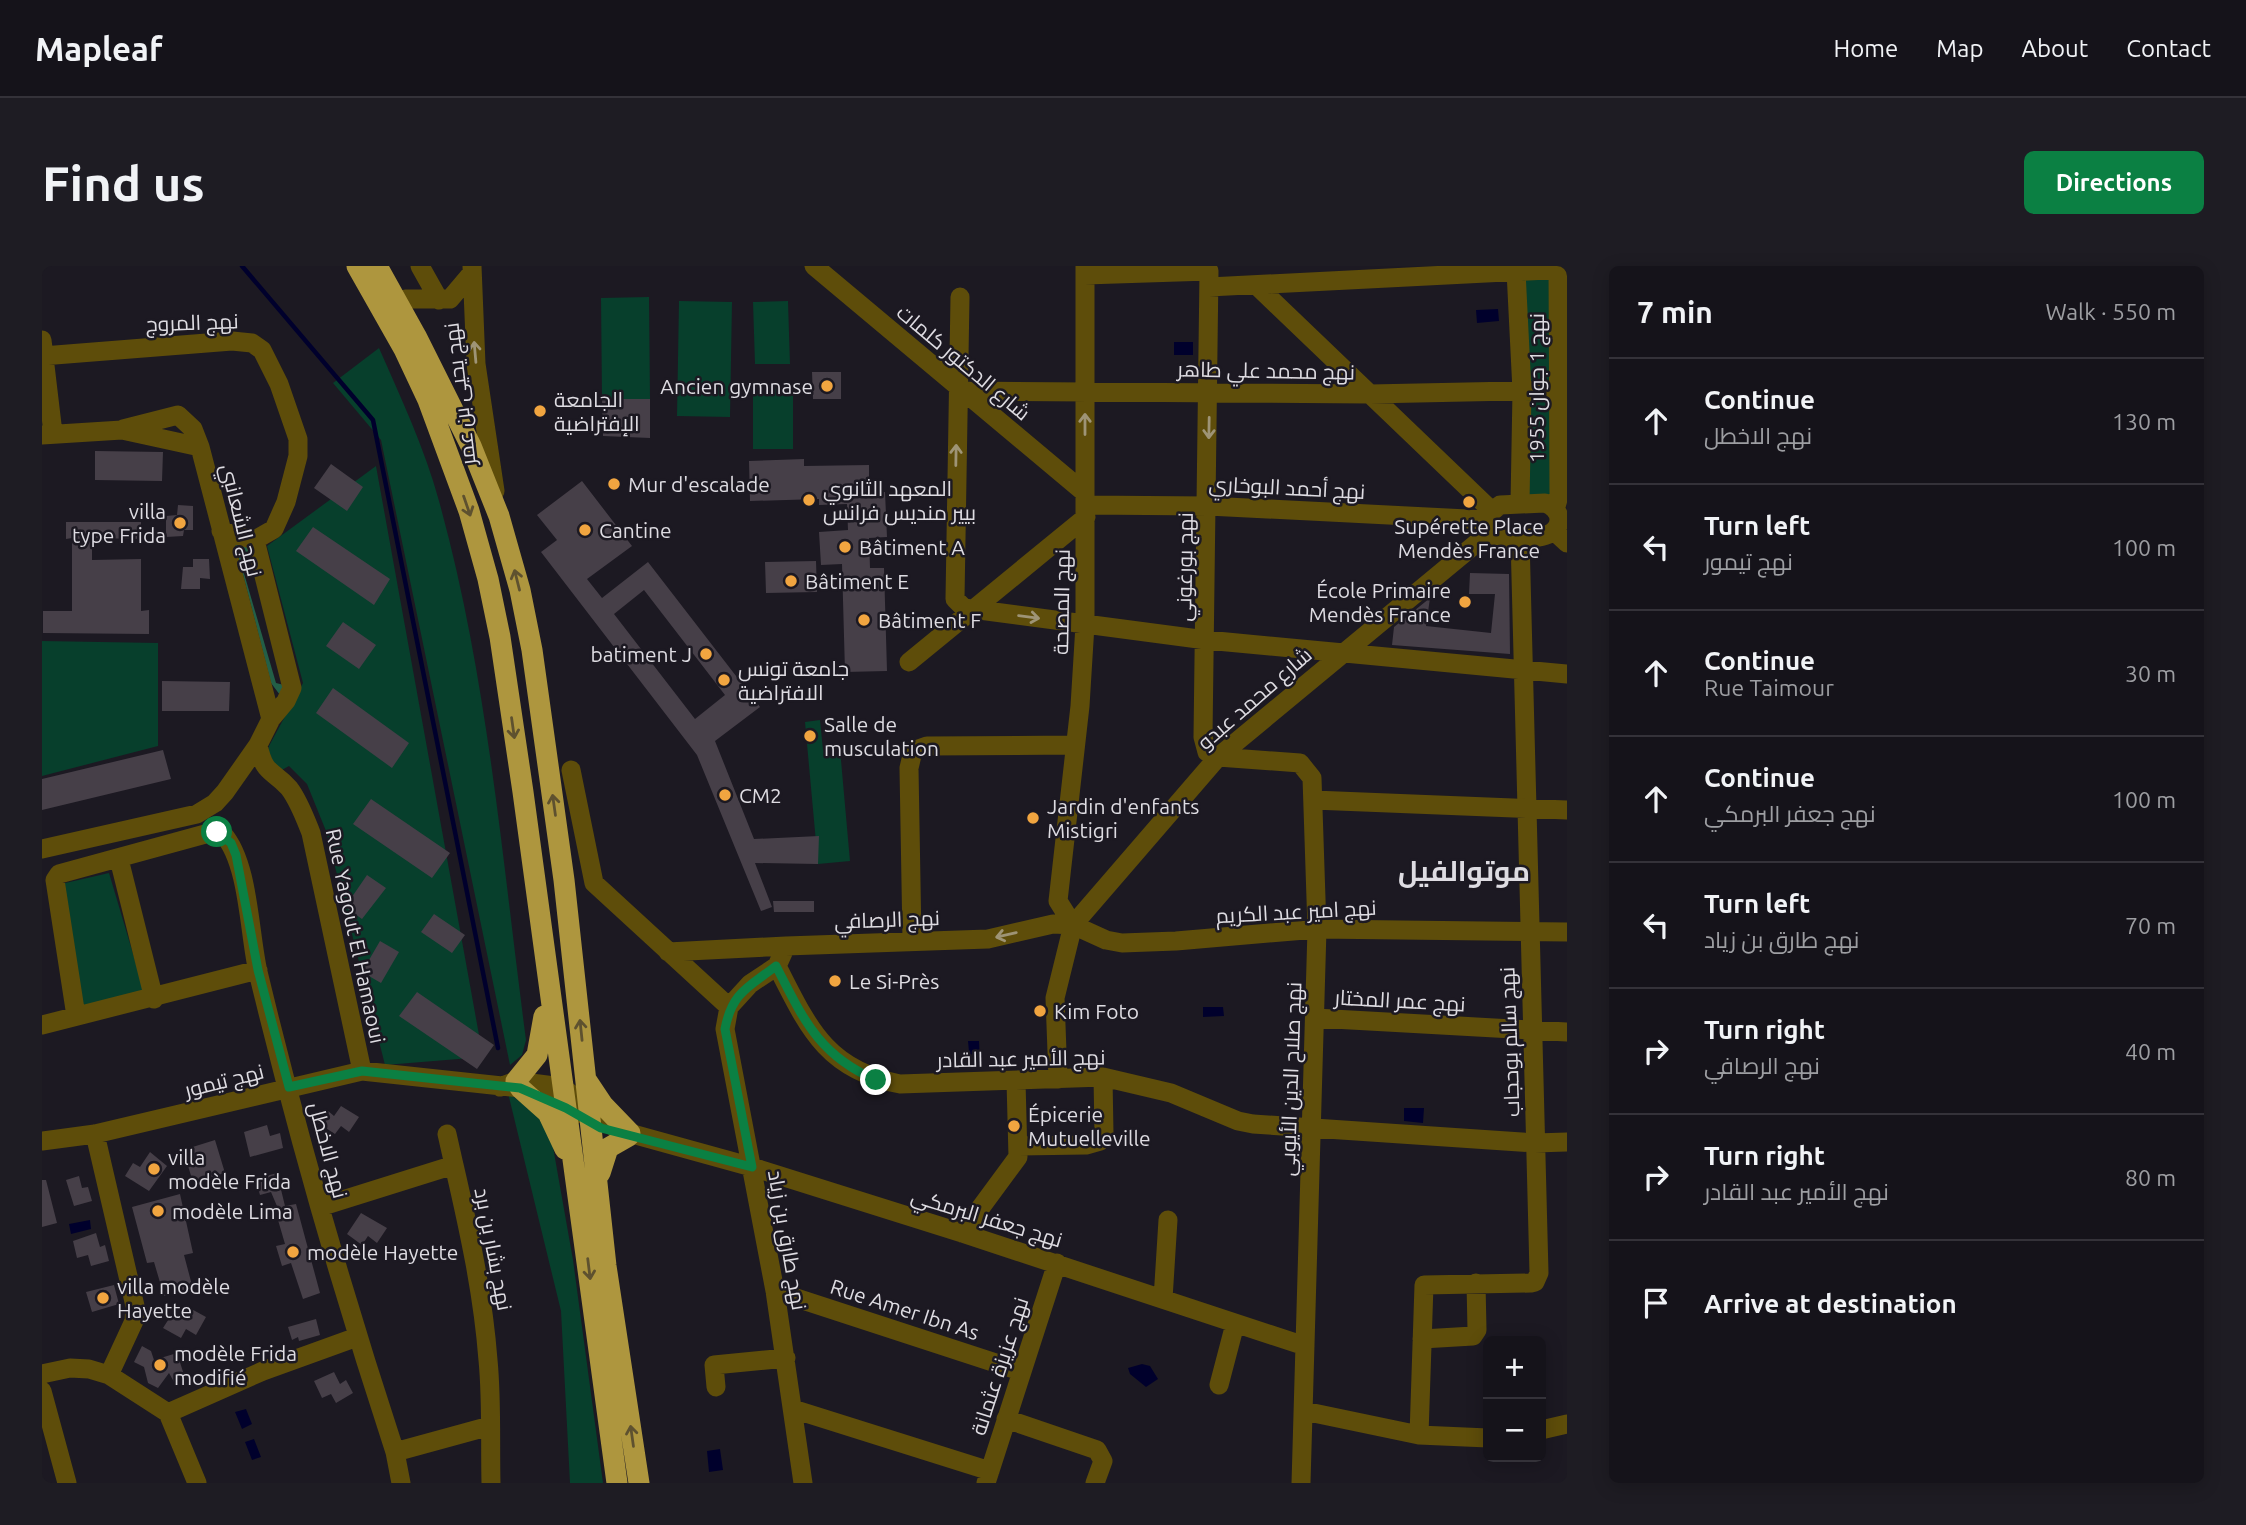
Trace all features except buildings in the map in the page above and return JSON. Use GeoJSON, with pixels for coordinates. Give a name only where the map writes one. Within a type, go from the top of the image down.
{"type":"FeatureCollection","features":[{"type":"Feature","properties":{"kind":"highway"},"geometry":{"type":"LineString","coordinates":[[346,266],[371,306],[452,464]]}},
{"type":"Feature","properties":{"kind":"highway"},"geometry":{"type":"LineString","coordinates":[[357,266],[404,349],[452,464],[476,534],[500,637],[546,976],[579,1102],[639,1483]]}},
{"type":"Feature","properties":{"kind":"highway"},"geometry":{"type":"LineString","coordinates":[[377,266],[416,336],[471,446]]}},
{"type":"Feature","properties":{"kind":"highway"},"geometry":{"type":"LineString","coordinates":[[388,266],[471,446],[499,516],[532,650],[564,880],[579,1102],[617,1483]]}},
{"type":"Feature","properties":{"kind":"highway"},"geometry":{"type":"LineString","coordinates":[[539,916],[548,944],[571,1083],[579,1102]]}},
{"type":"Feature","properties":{"kind":"highway"},"geometry":{"type":"LineString","coordinates":[[546,976],[540,1049],[512,1085],[548,1113],[587,1182],[606,1266]]}},
{"type":"Feature","properties":{"kind":"highway"},"geometry":{"type":"LineString","coordinates":[[579,1102],[603,1105],[629,1135],[608,1148],[587,1182]]}},
{"type":"Feature","properties":{"kind":"street"},"geometry":{"type":"LineString","coordinates":[[420,266],[439,300]]}},
{"type":"Feature","properties":{"kind":"street","name":"شارع الدكتور كلمات"},"geometry":{"type":"LineString","coordinates":[[814,266],[960,388],[1085,505]]}},
{"type":"Feature","properties":{"kind":"street"},"geometry":{"type":"LineString","coordinates":[[1085,270],[1209,271],[1209,287],[1561,268]]}},
{"type":"Feature","properties":{"kind":"street","name":"نهج 1 جوان 1955"},"geometry":{"type":"LineString","coordinates":[[1561,268],[1561,521]]}},
{"type":"Feature","properties":{"kind":"street"},"geometry":{"type":"LineString","coordinates":[[405,299],[439,300],[457,295],[472,269]]}},
{"type":"Feature","properties":{"kind":"street","name":"نهج يحيى بن عمر"},"geometry":{"type":"LineString","coordinates":[[472,269],[474,334],[482,422],[499,516]]}},
{"type":"Feature","properties":{"kind":"street","name":"نهج المصحة"},"geometry":{"type":"LineString","coordinates":[[1073,925],[1058,901],[1085,625],[1085,270]]}},
{"type":"Feature","properties":{"kind":"street"},"geometry":{"type":"LineString","coordinates":[[1516,271],[1522,391],[1520,503]]}},
{"type":"Feature","properties":{"kind":"street"},"geometry":{"type":"LineString","coordinates":[[1256,285],[1370,394],[1489,521],[1499,539],[1546,536],[1561,521],[1545,503],[1500,505],[1489,521]]}},
{"type":"Feature","properties":{"kind":"street","name":"نهج بورغوني"},"geometry":{"type":"LineString","coordinates":[[1209,287],[1203,737],[1207,751],[1218,757]]}},
{"type":"Feature","properties":{"kind":"street"},"geometry":{"type":"LineString","coordinates":[[960,297],[955,599],[964,608],[1206,640],[1567,674]]}},
{"type":"Feature","properties":{"kind":"street","name":"نهج المروج"},"geometry":{"type":"LineString","coordinates":[[43,351],[218,341],[247,342],[259,347],[279,384],[296,431],[299,448],[290,491],[274,528],[255,540]]}},
{"type":"Feature","properties":{"kind":"street"},"geometry":{"type":"LineString","coordinates":[[43,351],[47,434]]}},
{"type":"Feature","properties":{"kind":"street","name":"نهج محمد علي طاهر"},"geometry":{"type":"LineString","coordinates":[[960,388],[1370,394],[1563,390]]}},
{"type":"Feature","properties":{"kind":"street","name":"نهج الشعانبي"},"geometry":{"type":"LineString","coordinates":[[47,434],[121,430],[178,415],[193,429],[271,719]]}},
{"type":"Feature","properties":{"kind":"street"},"geometry":{"type":"LineString","coordinates":[[909,662],[973,610],[1085,505]]}},
{"type":"Feature","properties":{"kind":"street","name":"نهج أحمد البوخاري"},"geometry":{"type":"LineString","coordinates":[[1085,505],[1208,506],[1489,521]]}},
{"type":"Feature","properties":{"kind":"street","name":"شارع محمد عبدو"},"geometry":{"type":"LineString","coordinates":[[1073,925],[1218,757],[1489,521]]}},
{"type":"Feature","properties":{"kind":"street"},"geometry":{"type":"LineString","coordinates":[[42,849],[197,814],[215,803],[258,745],[271,719],[286,701],[291,683],[255,540],[220,531]]}},
{"type":"Feature","properties":{"kind":"street","name":"نهج سالم بوحجاب"},"geometry":{"type":"LineString","coordinates":[[1419,1435],[1424,1285],[1531,1283],[1538,1278],[1520,538]]}},
{"type":"Feature","properties":{"kind":"street","name":"Rue Yagout El Hamaoui"},"geometry":{"type":"LineString","coordinates":[[258,745],[262,764],[288,787],[302,810],[311,833],[362,1071]]}},
{"type":"Feature","properties":{"kind":"street"},"geometry":{"type":"LineString","coordinates":[[912,940],[909,759],[913,751],[927,746],[1075,745]]}},
{"type":"Feature","properties":{"kind":"street","name":"نهج صلاح الدين الأيوبي"},"geometry":{"type":"LineString","coordinates":[[1218,757],[1300,763],[1312,778],[1317,929],[1301,1483]]}},
{"type":"Feature","properties":{"kind":"street"},"geometry":{"type":"LineString","coordinates":[[571,769],[594,883],[729,1007],[750,984],[776,966],[786,946]]}},
{"type":"Feature","properties":{"kind":"street"},"geometry":{"type":"LineString","coordinates":[[1312,800],[1567,810]]}},
{"type":"Feature","properties":{"kind":"street","name":"نهج الاخطل"},"geometry":{"type":"LineString","coordinates":[[119,859],[217,832],[231,843],[236,855],[258,970],[320,1207],[395,1452],[401,1483]]}},
{"type":"Feature","properties":{"kind":"street"},"geometry":{"type":"LineString","coordinates":[[76,1016],[55,880],[59,874],[71,870],[119,859],[154,999]]}},
{"type":"Feature","properties":{"kind":"street","name":"نهج الرصافي"},"geometry":{"type":"LineString","coordinates":[[668,952],[988,939],[1053,924],[1073,925]]}},
{"type":"Feature","properties":{"kind":"street"},"geometry":{"type":"LineString","coordinates":[[1058,1079],[1055,998],[1073,925]]}},
{"type":"Feature","properties":{"kind":"street","name":"نهج امير عبد الكريم"},"geometry":{"type":"LineString","coordinates":[[1073,925],[1106,940],[1122,943],[1176,942],[1317,929],[1567,932]]}},
{"type":"Feature","properties":{"kind":"street","name":"نهج الأمير عبد القادر"},"geometry":{"type":"LineString","coordinates":[[776,966],[808,1028],[829,1052],[852,1070],[876,1080],[900,1084],[1103,1077],[1171,1093],[1238,1121],[1310,1130],[1535,1143],[1567,1142]]}},
{"type":"Feature","properties":{"kind":"street"},"geometry":{"type":"LineString","coordinates":[[42,1025],[154,999],[258,970]]}},
{"type":"Feature","properties":{"kind":"street","name":"نهج طارق بن زياد"},"geometry":{"type":"LineString","coordinates":[[729,1007],[725,1029],[775,1291],[803,1483]]}},
{"type":"Feature","properties":{"kind":"street","name":"نهج عمر المختار"},"geometry":{"type":"LineString","coordinates":[[1315,1018],[1567,1031]]}},
{"type":"Feature","properties":{"kind":"street","name":"نهج تيمور"},"geometry":{"type":"LineString","coordinates":[[42,1141],[95,1134],[362,1071],[512,1085],[579,1102]]}},
{"type":"Feature","properties":{"kind":"street"},"geometry":{"type":"LineString","coordinates":[[1020,1146],[1086,1145],[1100,1141],[1104,1134],[1103,1077]]}},
{"type":"Feature","properties":{"kind":"street"},"geometry":{"type":"LineString","coordinates":[[962,1233],[1014,1164],[1020,1146],[1016,1081]]}},
{"type":"Feature","properties":{"kind":"street","name":"نهج جعفر البرمكي"},"geometry":{"type":"LineString","coordinates":[[579,1102],[629,1135],[653,1139],[752,1167],[1057,1263],[1305,1346]]}},
{"type":"Feature","properties":{"kind":"street"},"geometry":{"type":"LineString","coordinates":[[95,1134],[135,1306],[134,1321],[109,1376]]}},
{"type":"Feature","properties":{"kind":"street"},"geometry":{"type":"LineString","coordinates":[[447,1134],[454,1165]]}},
{"type":"Feature","properties":{"kind":"street","name":"نهج بشار بن برد"},"geometry":{"type":"LineString","coordinates":[[320,1207],[454,1165],[472,1241],[484,1314],[491,1483]]}},
{"type":"Feature","properties":{"kind":"street"},"geometry":{"type":"LineString","coordinates":[[1163,1299],[1168,1220]]}},
{"type":"Feature","properties":{"kind":"street","name":"نهج عزيزة عثمانة"},"geometry":{"type":"LineString","coordinates":[[988,1477],[1057,1263]]}},
{"type":"Feature","properties":{"kind":"street"},"geometry":{"type":"LineString","coordinates":[[1422,1339],[1473,1336],[1477,1330],[1476,1283]]}},
{"type":"Feature","properties":{"kind":"street","name":"Rue Amer Ibn As"},"geometry":{"type":"LineString","coordinates":[[775,1291],[1020,1371]]}},
{"type":"Feature","properties":{"kind":"street"},"geometry":{"type":"LineString","coordinates":[[1219,1385],[1235,1324]]}},
{"type":"Feature","properties":{"kind":"street"},"geometry":{"type":"LineString","coordinates":[[168,1413],[263,1371],[358,1337]]}},
{"type":"Feature","properties":{"kind":"street"},"geometry":{"type":"LineString","coordinates":[[716,1387],[714,1365],[786,1357]]}},
{"type":"Feature","properties":{"kind":"street"},"geometry":{"type":"LineString","coordinates":[[42,1374],[69,1367],[89,1369],[109,1376],[168,1413],[197,1483]]}},
{"type":"Feature","properties":{"kind":"street"},"geometry":{"type":"LineString","coordinates":[[42,1391],[67,1483]]}},
{"type":"Feature","properties":{"kind":"street"},"geometry":{"type":"LineString","coordinates":[[793,1409],[988,1477]]}},
{"type":"Feature","properties":{"kind":"street"},"geometry":{"type":"LineString","coordinates":[[1304,1411],[1419,1435],[1483,1438]]}},
{"type":"Feature","properties":{"kind":"street"},"geometry":{"type":"LineString","coordinates":[[1006,1419],[1097,1450],[1103,1461],[1095,1483]]}},
{"type":"Feature","properties":{"kind":"street"},"geometry":{"type":"LineString","coordinates":[[1546,1429],[1567,1424]]}},
{"type":"Feature","properties":{"kind":"street"},"geometry":{"type":"LineString","coordinates":[[395,1452],[490,1426]]}},
{"type":"Feature","properties":{"kind":"green space"},"geometry":{"type":"Polygon","coordinates":[[[1555,275],[1555,497],[1525,496],[1522,276],[1555,275]]]}},
{"type":"Feature","properties":{"kind":"green space"},"geometry":{"type":"Polygon","coordinates":[[[649,297],[650,399],[602,399],[601,298],[649,297]]]}},
{"type":"Feature","properties":{"kind":"green space"},"geometry":{"type":"Polygon","coordinates":[[[679,301],[732,302],[730,417],[677,416],[679,301]]]}},
{"type":"Feature","properties":{"kind":"green space"},"geometry":{"type":"Polygon","coordinates":[[[788,301],[790,364],[755,364],[753,302],[788,301]]]}},
{"type":"Feature","properties":{"kind":"green space"},"geometry":{"type":"Polygon","coordinates":[[[379,348],[427,462],[456,568],[470,634],[492,769],[526,1040],[522,1055],[510,1065],[381,440],[333,383],[379,348]]]}},
{"type":"Feature","properties":{"kind":"green space"},"geometry":{"type":"Polygon","coordinates":[[[753,388],[793,389],[793,449],[753,449],[753,388]]]}},
{"type":"Feature","properties":{"kind":"green space"},"geometry":{"type":"Polygon","coordinates":[[[376,466],[483,1057],[385,1065],[326,831],[307,784],[289,766],[280,771],[267,757],[269,746],[303,683],[267,546],[376,466]]]}},
{"type":"Feature","properties":{"kind":"green space"},"geometry":{"type":"Polygon","coordinates":[[[235,544],[248,544],[252,556],[241,563],[276,683],[288,686],[280,695],[271,683],[235,544]]]}},
{"type":"Feature","properties":{"kind":"green space"},"geometry":{"type":"Polygon","coordinates":[[[42,641],[158,643],[158,746],[42,776],[42,641]]]}},
{"type":"Feature","properties":{"kind":"green space"},"geometry":{"type":"Polygon","coordinates":[[[820,720],[823,750],[840,749],[850,861],[818,864],[805,722],[820,720]]]}},
{"type":"Feature","properties":{"kind":"green space"},"geometry":{"type":"Polygon","coordinates":[[[109,873],[145,994],[81,1011],[61,884],[109,873]]]}},
{"type":"Feature","properties":{"kind":"green space"},"geometry":{"type":"Polygon","coordinates":[[[508,1093],[540,1116],[550,1130],[573,1260],[603,1483],[570,1483],[561,1311],[508,1093]]]}},
{"type":"Feature","properties":{"kind":"water"},"geometry":{"type":"Polygon","coordinates":[[[1498,309],[1499,321],[1477,323],[1476,310],[1498,309]]]}},
{"type":"Feature","properties":{"kind":"water"},"geometry":{"type":"Polygon","coordinates":[[[1174,342],[1193,342],[1193,355],[1174,355],[1174,342]]]}},
{"type":"Feature","properties":{"kind":"water"},"geometry":{"type":"Polygon","coordinates":[[[1203,1007],[1223,1007],[1224,1016],[1203,1017],[1203,1007]]]}},
{"type":"Feature","properties":{"kind":"water"},"geometry":{"type":"Polygon","coordinates":[[[968,1041],[979,1041],[980,1062],[970,1063],[968,1041]]]}},
{"type":"Feature","properties":{"kind":"water"},"geometry":{"type":"Polygon","coordinates":[[[1404,1108],[1424,1108],[1423,1123],[1404,1121],[1404,1108]]]}},
{"type":"Feature","properties":{"kind":"water"},"geometry":{"type":"Polygon","coordinates":[[[90,1220],[91,1229],[71,1234],[69,1224],[90,1220]]]}},
{"type":"Feature","properties":{"kind":"water"},"geometry":{"type":"Polygon","coordinates":[[[1142,1364],[1150,1366],[1158,1379],[1146,1387],[1130,1374],[1128,1368],[1142,1364]]]}},
{"type":"Feature","properties":{"kind":"water"},"geometry":{"type":"Polygon","coordinates":[[[246,1409],[252,1424],[242,1429],[235,1412],[246,1409]]]}},
{"type":"Feature","properties":{"kind":"water"},"geometry":{"type":"Polygon","coordinates":[[[254,1439],[261,1457],[252,1460],[245,1442],[254,1439]]]}},
{"type":"Feature","properties":{"kind":"water"},"geometry":{"type":"Polygon","coordinates":[[[720,1449],[723,1470],[709,1472],[707,1451],[720,1449]]]}},
{"type":"Feature","properties":{"kind":"waterway"},"geometry":{"type":"LineString","coordinates":[[242,266],[373,420],[498,1048]]}},
{"type":"Feature","properties":{"kind":"place","name":"Ancien gymnase"},"geometry":{"type":"Point","coordinates":[827,386]}},
{"type":"Feature","properties":{"kind":"place","name":"الجامعة الإفتراضية"},"geometry":{"type":"Point","coordinates":[540,411]}},
{"type":"Feature","properties":{"kind":"place","name":"Mur d'escalade"},"geometry":{"type":"Point","coordinates":[614,484]}},
{"type":"Feature","properties":{"kind":"place","name":"المعهد الثانوي بيير منديس فرانس"},"geometry":{"type":"Point","coordinates":[809,500]}},
{"type":"Feature","properties":{"kind":"place","name":"Supérette Place Mendès France"},"geometry":{"type":"Point","coordinates":[1469,502]}},
{"type":"Feature","properties":{"kind":"place","name":"villa type Frida"},"geometry":{"type":"Point","coordinates":[180,523]}},
{"type":"Feature","properties":{"kind":"place","name":"Cantine"},"geometry":{"type":"Point","coordinates":[585,530]}},
{"type":"Feature","properties":{"kind":"place","name":"Bâtiment A"},"geometry":{"type":"Point","coordinates":[845,547]}},
{"type":"Feature","properties":{"kind":"place","name":"Bâtiment E"},"geometry":{"type":"Point","coordinates":[791,581]}},
{"type":"Feature","properties":{"kind":"place","name":"École Primaire Mendès France"},"geometry":{"type":"Point","coordinates":[1465,602]}},
{"type":"Feature","properties":{"kind":"place","name":"Bâtiment F"},"geometry":{"type":"Point","coordinates":[864,620]}},
{"type":"Feature","properties":{"kind":"place","name":"batiment J"},"geometry":{"type":"Point","coordinates":[706,654]}},
{"type":"Feature","properties":{"kind":"place","name":"جامعة تونس الافتراضية"},"geometry":{"type":"Point","coordinates":[724,680]}},
{"type":"Feature","properties":{"kind":"place","name":"Salle de musculation"},"geometry":{"type":"Point","coordinates":[810,736]}},
{"type":"Feature","properties":{"kind":"place","name":"CM2"},"geometry":{"type":"Point","coordinates":[725,795]}},
{"type":"Feature","properties":{"kind":"place","name":"Jardin d'enfants Mistigri"},"geometry":{"type":"Point","coordinates":[1033,818]}},
{"type":"Feature","properties":{"kind":"place","name":"Le Si-Près"},"geometry":{"type":"Point","coordinates":[835,981]}},
{"type":"Feature","properties":{"kind":"place","name":"Kim Foto"},"geometry":{"type":"Point","coordinates":[1040,1011]}},
{"type":"Feature","properties":{"kind":"place","name":"Épicerie Mutuelleville"},"geometry":{"type":"Point","coordinates":[1014,1126]}},
{"type":"Feature","properties":{"kind":"place","name":"villa modèle Frida"},"geometry":{"type":"Point","coordinates":[154,1169]}},
{"type":"Feature","properties":{"kind":"place","name":"modèle Lima"},"geometry":{"type":"Point","coordinates":[158,1211]}},
{"type":"Feature","properties":{"kind":"place","name":"modèle Hayette"},"geometry":{"type":"Point","coordinates":[293,1252]}},
{"type":"Feature","properties":{"kind":"place","name":"villa modèle Hayette"},"geometry":{"type":"Point","coordinates":[103,1298]}},
{"type":"Feature","properties":{"kind":"place","name":"modèle Frida modifié"},"geometry":{"type":"Point","coordinates":[160,1365]}},
{"type":"Feature","properties":{"kind":"district","name":"موتوالفيل"},"geometry":{"type":"Point","coordinates":[1464,870]}},
{"type":"Feature","properties":{"kind":"route"},"geometry":{"type":"LineString","coordinates":[[217,832],[223,834],[231,843],[236,855],[258,970],[289,1087],[362,1071],[520,1088],[566,1108],[601,1128],[653,1139],[752,1167],[725,1029],[729,1007],[750,984],[776,966],[808,1028],[829,1052],[852,1070],[876,1080]]}}]}
